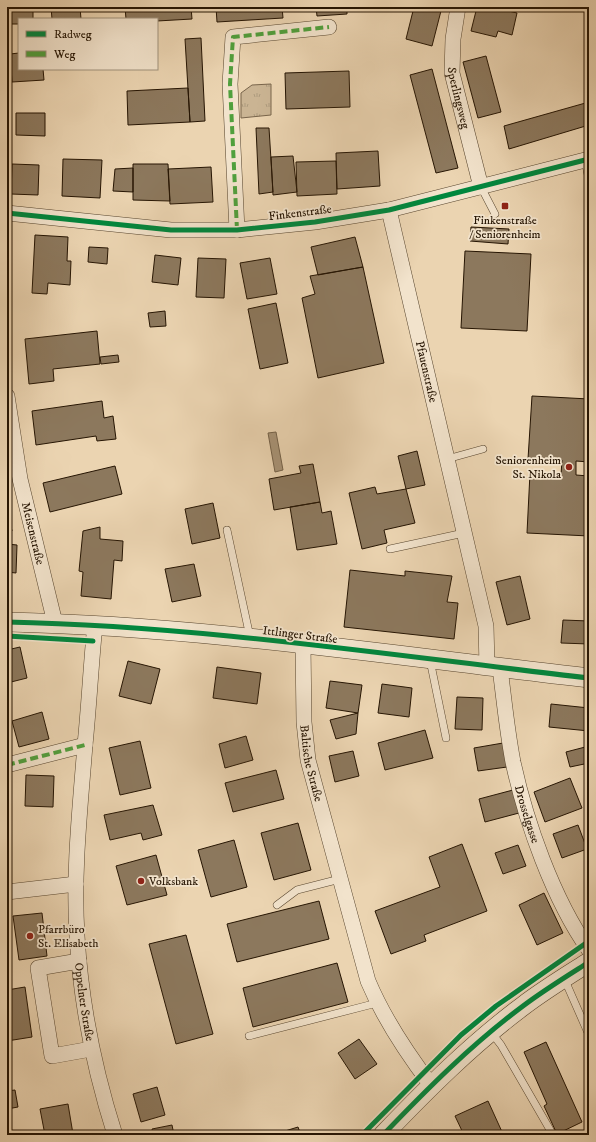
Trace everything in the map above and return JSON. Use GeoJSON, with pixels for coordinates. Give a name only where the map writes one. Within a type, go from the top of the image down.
{"type":"FeatureCollection","features":[{"type":"Feature","properties":{"kind":"street","name":"Sperlingsweg"},"geometry":{"type":"LineString","coordinates":[[458,7],[453,39],[452,73],[481,187]]}},
{"type":"Feature","properties":{"kind":"street"},"geometry":{"type":"LineString","coordinates":[[237,230],[230,84],[233,37],[329,27]]}},
{"type":"Feature","properties":{"kind":"street","name":"Finkenstraße"},"geometry":{"type":"LineString","coordinates":[[7,213],[171,230],[237,230],[315,222],[389,210],[587,159]]}},
{"type":"Feature","properties":{"kind":"street","name":"Pfauenstraße"},"geometry":{"type":"LineString","coordinates":[[389,210],[486,626],[493,667]]}},
{"type":"Feature","properties":{"kind":"street","name":"Meisenstraße"},"geometry":{"type":"LineString","coordinates":[[7,396],[8,413],[20,479],[55,623]]}},
{"type":"Feature","properties":{"kind":"street","name":"Ittlinger Straße"},"geometry":{"type":"LineString","coordinates":[[7,622],[95,624],[251,639],[589,678]]}},
{"type":"Feature","properties":{"kind":"street","name":"Oppelner Straße"},"geometry":{"type":"LineString","coordinates":[[95,624],[78,820],[76,884],[79,961],[84,1008],[91,1049],[99,1086],[115,1135]]}},
{"type":"Feature","properties":{"kind":"street","name":"Baltische Straße"},"geometry":{"type":"LineString","coordinates":[[303,645],[304,722],[308,760],[368,981],[377,1004],[408,1056],[431,1085]]}},
{"type":"Feature","properties":{"kind":"street","name":"Drosselgasse"},"geometry":{"type":"LineString","coordinates":[[493,667],[524,807],[543,858],[562,902],[589,950]]}},
{"type":"Feature","properties":{"kind":"street"},"geometry":{"type":"LineString","coordinates":[[7,765],[85,745]]}},
{"type":"Feature","properties":{"kind":"street"},"geometry":{"type":"LineString","coordinates":[[7,892],[76,884]]}},
{"type":"Feature","properties":{"kind":"street"},"geometry":{"type":"LineString","coordinates":[[79,961],[38,968],[52,1056],[91,1049]]}},
{"type":"Feature","properties":{"kind":"street"},"geometry":{"type":"LineString","coordinates":[[383,1135],[431,1085],[491,1032],[524,1005],[589,962]]}},
{"type":"Feature","properties":{"kind":"lane"},"geometry":{"type":"LineString","coordinates":[[587,159],[589,180]]}},
{"type":"Feature","properties":{"kind":"lane"},"geometry":{"type":"LineString","coordinates":[[481,187],[495,214]]}},
{"type":"Feature","properties":{"kind":"lane"},"geometry":{"type":"LineString","coordinates":[[588,220],[589,198]]}},
{"type":"Feature","properties":{"kind":"lane"},"geometry":{"type":"LineString","coordinates":[[447,459],[483,449]]}},
{"type":"Feature","properties":{"kind":"lane","name":"Ittlinger Straße"},"geometry":{"type":"LineString","coordinates":[[227,530],[251,639]]}},
{"type":"Feature","properties":{"kind":"lane"},"geometry":{"type":"LineString","coordinates":[[390,549],[464,533]]}},
{"type":"Feature","properties":{"kind":"lane"},"geometry":{"type":"LineString","coordinates":[[430,660],[446,738]]}},
{"type":"Feature","properties":{"kind":"lane"},"geometry":{"type":"LineString","coordinates":[[277,905],[297,890],[340,879]]}},
{"type":"Feature","properties":{"kind":"lane"},"geometry":{"type":"LineString","coordinates":[[564,978],[589,1036]]}},
{"type":"Feature","properties":{"kind":"lane"},"geometry":{"type":"LineString","coordinates":[[249,1036],[377,1004]]}},
{"type":"Feature","properties":{"kind":"lane"},"geometry":{"type":"LineString","coordinates":[[491,1032],[501,1045],[553,1135]]}},
{"type":"Feature","properties":{"kind":"green space"},"geometry":{"type":"Polygon","coordinates":[[[271,84],[271,115],[241,118],[241,93],[252,85],[271,84]]]}},
{"type":"Feature","properties":{"kind":"shaded area"},"geometry":{"type":"Polygon","coordinates":[[[276,432],[283,470],[275,472],[268,433],[276,432]]]}},
{"type":"Feature","properties":{"kind":"building"},"geometry":{"type":"Polygon","coordinates":[[[9,7],[33,7],[33,18],[18,18],[18,24],[9,24],[9,7]]]}},
{"type":"Feature","properties":{"kind":"building"},"geometry":{"type":"Polygon","coordinates":[[[51,7],[80,7],[81,18],[52,18],[51,7]]]}},
{"type":"Feature","properties":{"kind":"building"},"geometry":{"type":"Polygon","coordinates":[[[125,7],[191,7],[192,19],[158,21],[158,18],[126,18],[125,7]]]}},
{"type":"Feature","properties":{"kind":"building"},"geometry":{"type":"Polygon","coordinates":[[[216,7],[282,7],[283,18],[217,22],[216,7]]]}},
{"type":"Feature","properties":{"kind":"building"},"geometry":{"type":"Polygon","coordinates":[[[316,7],[347,7],[347,14],[317,16],[316,7]]]}},
{"type":"Feature","properties":{"kind":"building"},"geometry":{"type":"Polygon","coordinates":[[[414,7],[442,7],[432,46],[406,39],[414,7]]]}},
{"type":"Feature","properties":{"kind":"building"},"geometry":{"type":"Polygon","coordinates":[[[477,7],[492,7],[517,13],[512,35],[498,31],[496,37],[471,31],[477,7]]]}},
{"type":"Feature","properties":{"kind":"building"},"geometry":{"type":"Polygon","coordinates":[[[201,38],[205,121],[190,122],[185,39],[201,38]]]}},
{"type":"Feature","properties":{"kind":"building"},"geometry":{"type":"Polygon","coordinates":[[[18,53],[18,70],[43,70],[44,80],[12,82],[10,54],[18,53]]]}},
{"type":"Feature","properties":{"kind":"building"},"geometry":{"type":"Polygon","coordinates":[[[486,56],[501,112],[478,118],[463,62],[486,56]]]}},
{"type":"Feature","properties":{"kind":"building"},"geometry":{"type":"Polygon","coordinates":[[[432,69],[458,168],[436,173],[410,75],[432,69]]]}},
{"type":"Feature","properties":{"kind":"building"},"geometry":{"type":"Polygon","coordinates":[[[349,71],[350,107],[286,109],[285,73],[349,71]]]}},
{"type":"Feature","properties":{"kind":"building"},"geometry":{"type":"Polygon","coordinates":[[[188,88],[190,122],[128,125],[127,91],[188,88]]]}},
{"type":"Feature","properties":{"kind":"building"},"geometry":{"type":"Polygon","coordinates":[[[589,102],[589,125],[509,149],[504,126],[589,102]]]}},
{"type":"Feature","properties":{"kind":"building"},"geometry":{"type":"Polygon","coordinates":[[[16,113],[45,113],[45,136],[16,135],[16,113]]]}},
{"type":"Feature","properties":{"kind":"building"},"geometry":{"type":"Polygon","coordinates":[[[256,128],[269,128],[273,192],[259,194],[256,128]]]}},
{"type":"Feature","properties":{"kind":"building"},"geometry":{"type":"Polygon","coordinates":[[[378,151],[380,186],[337,189],[336,153],[378,151]]]}},
{"type":"Feature","properties":{"kind":"building"},"geometry":{"type":"Polygon","coordinates":[[[293,156],[297,192],[273,195],[271,157],[293,156]]]}},
{"type":"Feature","properties":{"kind":"building"},"geometry":{"type":"Polygon","coordinates":[[[63,159],[102,160],[100,198],[62,196],[63,159]]]}},
{"type":"Feature","properties":{"kind":"building"},"geometry":{"type":"Polygon","coordinates":[[[336,161],[337,194],[297,196],[296,162],[336,161]]]}},
{"type":"Feature","properties":{"kind":"building"},"geometry":{"type":"Polygon","coordinates":[[[12,164],[39,165],[38,195],[11,194],[12,164]]]}},
{"type":"Feature","properties":{"kind":"building"},"geometry":{"type":"Polygon","coordinates":[[[133,164],[168,164],[170,201],[133,200],[133,164]]]}},
{"type":"Feature","properties":{"kind":"building"},"geometry":{"type":"Polygon","coordinates":[[[211,167],[213,202],[170,204],[168,169],[211,167]]]}},
{"type":"Feature","properties":{"kind":"building"},"geometry":{"type":"Polygon","coordinates":[[[133,168],[133,192],[113,191],[115,169],[133,168]]]}},
{"type":"Feature","properties":{"kind":"building"},"geometry":{"type":"Polygon","coordinates":[[[471,227],[509,229],[508,244],[470,241],[471,227]]]}},
{"type":"Feature","properties":{"kind":"building"},"geometry":{"type":"Polygon","coordinates":[[[35,235],[68,237],[67,261],[71,261],[70,285],[48,283],[47,294],[32,293],[35,235]]]}},
{"type":"Feature","properties":{"kind":"building"},"geometry":{"type":"Polygon","coordinates":[[[355,237],[363,267],[318,275],[311,247],[355,237]]]}},
{"type":"Feature","properties":{"kind":"building"},"geometry":{"type":"Polygon","coordinates":[[[89,247],[108,248],[107,264],[88,262],[89,247]]]}},
{"type":"Feature","properties":{"kind":"building"},"geometry":{"type":"Polygon","coordinates":[[[465,251],[531,254],[527,331],[461,328],[465,251]]]}},
{"type":"Feature","properties":{"kind":"building"},"geometry":{"type":"Polygon","coordinates":[[[155,255],[181,258],[178,285],[152,282],[155,255]]]}},
{"type":"Feature","properties":{"kind":"building"},"geometry":{"type":"Polygon","coordinates":[[[198,258],[226,259],[224,298],[196,297],[198,258]]]}},
{"type":"Feature","properties":{"kind":"building"},"geometry":{"type":"Polygon","coordinates":[[[270,258],[277,294],[247,299],[240,263],[270,258]]]}},
{"type":"Feature","properties":{"kind":"building"},"geometry":{"type":"Polygon","coordinates":[[[363,267],[384,363],[318,378],[302,298],[315,294],[310,276],[363,267]]]}},
{"type":"Feature","properties":{"kind":"building"},"geometry":{"type":"Polygon","coordinates":[[[276,303],[288,363],[260,369],[248,309],[276,303]]]}},
{"type":"Feature","properties":{"kind":"building"},"geometry":{"type":"Polygon","coordinates":[[[165,311],[166,326],[150,327],[148,313],[165,311]]]}},
{"type":"Feature","properties":{"kind":"building"},"geometry":{"type":"Polygon","coordinates":[[[97,331],[100,364],[53,369],[54,381],[29,384],[25,339],[97,331]]]}},
{"type":"Feature","properties":{"kind":"building"},"geometry":{"type":"Polygon","coordinates":[[[118,355],[119,362],[101,364],[100,357],[118,355]]]}},
{"type":"Feature","properties":{"kind":"building","name":"Seniorenheim St. Nikola"},"geometry":{"type":"Polygon","coordinates":[[[532,396],[589,399],[589,462],[576,461],[576,475],[589,476],[589,536],[527,533],[530,473],[561,475],[562,460],[528,459],[532,396]]]}},
{"type":"Feature","properties":{"kind":"building"},"geometry":{"type":"Polygon","coordinates":[[[102,401],[104,418],[113,416],[116,439],[97,441],[96,436],[36,445],[32,411],[102,401]]]}},
{"type":"Feature","properties":{"kind":"building"},"geometry":{"type":"Polygon","coordinates":[[[417,451],[425,485],[406,489],[398,456],[417,451]]]}},
{"type":"Feature","properties":{"kind":"building"},"geometry":{"type":"Polygon","coordinates":[[[313,464],[320,502],[274,510],[269,479],[301,473],[299,466],[313,464]]]}},
{"type":"Feature","properties":{"kind":"building"},"geometry":{"type":"Polygon","coordinates":[[[115,466],[122,494],[50,512],[43,483],[115,466]]]}},
{"type":"Feature","properties":{"kind":"building"},"geometry":{"type":"Polygon","coordinates":[[[375,487],[377,494],[406,489],[415,523],[384,530],[387,543],[362,549],[349,493],[375,487]]]}},
{"type":"Feature","properties":{"kind":"building"},"geometry":{"type":"Polygon","coordinates":[[[320,502],[322,513],[331,511],[337,544],[297,550],[290,507],[320,502]]]}},
{"type":"Feature","properties":{"kind":"building"},"geometry":{"type":"Polygon","coordinates":[[[213,503],[220,538],[192,544],[185,509],[213,503]]]}},
{"type":"Feature","properties":{"kind":"building"},"geometry":{"type":"Polygon","coordinates":[[[8,512],[12,531],[7,532],[7,513],[8,512]]]}},
{"type":"Feature","properties":{"kind":"building"},"geometry":{"type":"Polygon","coordinates":[[[100,527],[100,539],[123,541],[122,561],[114,560],[111,599],[81,596],[83,572],[79,571],[83,531],[100,527]]]}},
{"type":"Feature","properties":{"kind":"building"},"geometry":{"type":"Polygon","coordinates":[[[7,544],[17,545],[16,573],[7,572],[7,544]]]}},
{"type":"Feature","properties":{"kind":"building"},"geometry":{"type":"Polygon","coordinates":[[[194,564],[201,596],[172,602],[165,569],[194,564]]]}},
{"type":"Feature","properties":{"kind":"building"},"geometry":{"type":"Polygon","coordinates":[[[350,570],[405,576],[405,571],[452,576],[447,602],[458,603],[454,639],[344,627],[350,570]]]}},
{"type":"Feature","properties":{"kind":"building"},"geometry":{"type":"Polygon","coordinates":[[[520,576],[530,619],[507,625],[496,582],[520,576]]]}},
{"type":"Feature","properties":{"kind":"building"},"geometry":{"type":"Polygon","coordinates":[[[563,620],[589,621],[589,644],[561,643],[563,620]]]}},
{"type":"Feature","properties":{"kind":"building"},"geometry":{"type":"Polygon","coordinates":[[[20,647],[27,678],[7,683],[7,650],[20,647]]]}},
{"type":"Feature","properties":{"kind":"building"},"geometry":{"type":"Polygon","coordinates":[[[128,661],[160,669],[151,704],[119,696],[128,661]]]}},
{"type":"Feature","properties":{"kind":"building"},"geometry":{"type":"Polygon","coordinates":[[[217,667],[261,673],[257,704],[213,698],[217,667]]]}},
{"type":"Feature","properties":{"kind":"building"},"geometry":{"type":"Polygon","coordinates":[[[330,681],[362,685],[358,713],[326,708],[330,681]]]}},
{"type":"Feature","properties":{"kind":"building"},"geometry":{"type":"Polygon","coordinates":[[[382,684],[412,688],[409,717],[378,713],[382,684]]]}},
{"type":"Feature","properties":{"kind":"building"},"geometry":{"type":"Polygon","coordinates":[[[457,697],[483,698],[482,730],[455,729],[457,697]]]}},
{"type":"Feature","properties":{"kind":"building"},"geometry":{"type":"Polygon","coordinates":[[[551,704],[589,708],[589,731],[549,727],[551,704]]]}},
{"type":"Feature","properties":{"kind":"building"},"geometry":{"type":"Polygon","coordinates":[[[42,712],[49,739],[19,747],[12,721],[42,712]]]}},
{"type":"Feature","properties":{"kind":"building"},"geometry":{"type":"Polygon","coordinates":[[[358,713],[356,734],[336,739],[330,720],[358,713]]]}},
{"type":"Feature","properties":{"kind":"building"},"geometry":{"type":"Polygon","coordinates":[[[425,730],[433,758],[385,770],[378,743],[425,730]]]}},
{"type":"Feature","properties":{"kind":"building"},"geometry":{"type":"Polygon","coordinates":[[[246,736],[253,760],[225,768],[219,744],[246,736]]]}},
{"type":"Feature","properties":{"kind":"building"},"geometry":{"type":"Polygon","coordinates":[[[140,741],[151,788],[120,795],[109,748],[140,741]]]}},
{"type":"Feature","properties":{"kind":"building"},"geometry":{"type":"Polygon","coordinates":[[[503,743],[507,767],[478,771],[474,748],[503,743]]]}},
{"type":"Feature","properties":{"kind":"building"},"geometry":{"type":"Polygon","coordinates":[[[589,746],[589,763],[570,767],[566,752],[589,746]]]}},
{"type":"Feature","properties":{"kind":"building"},"geometry":{"type":"Polygon","coordinates":[[[353,751],[359,776],[335,782],[329,756],[353,751]]]}},
{"type":"Feature","properties":{"kind":"building"},"geometry":{"type":"Polygon","coordinates":[[[276,770],[284,799],[233,812],[225,783],[276,770]]]}},
{"type":"Feature","properties":{"kind":"building"},"geometry":{"type":"Polygon","coordinates":[[[26,775],[54,776],[53,807],[25,806],[26,775]]]}},
{"type":"Feature","properties":{"kind":"building"},"geometry":{"type":"Polygon","coordinates":[[[570,778],[582,808],[545,822],[534,792],[570,778]]]}},
{"type":"Feature","properties":{"kind":"building"},"geometry":{"type":"Polygon","coordinates":[[[513,790],[519,813],[485,822],[479,799],[513,790]]]}},
{"type":"Feature","properties":{"kind":"building"},"geometry":{"type":"Polygon","coordinates":[[[153,805],[162,835],[143,840],[141,833],[110,840],[104,815],[153,805]]]}},
{"type":"Feature","properties":{"kind":"building"},"geometry":{"type":"Polygon","coordinates":[[[298,823],[311,870],[274,880],[261,833],[298,823]]]}},
{"type":"Feature","properties":{"kind":"building"},"geometry":{"type":"Polygon","coordinates":[[[578,825],[587,849],[562,858],[553,834],[578,825]]]}},
{"type":"Feature","properties":{"kind":"building"},"geometry":{"type":"Polygon","coordinates":[[[234,840],[247,887],[211,897],[198,850],[234,840]]]}},
{"type":"Feature","properties":{"kind":"building"},"geometry":{"type":"Polygon","coordinates":[[[462,844],[487,911],[424,935],[426,941],[391,954],[375,911],[440,887],[429,857],[462,844]]]}},
{"type":"Feature","properties":{"kind":"building"},"geometry":{"type":"Polygon","coordinates":[[[518,845],[526,866],[503,874],[495,853],[518,845]]]}},
{"type":"Feature","properties":{"kind":"building"},"geometry":{"type":"Polygon","coordinates":[[[156,855],[167,895],[127,905],[116,866],[156,855]]]}},
{"type":"Feature","properties":{"kind":"building"},"geometry":{"type":"Polygon","coordinates":[[[544,893],[563,933],[537,945],[519,905],[544,893]]]}},
{"type":"Feature","properties":{"kind":"building"},"geometry":{"type":"Polygon","coordinates":[[[319,901],[329,939],[237,962],[227,924],[319,901]]]}},
{"type":"Feature","properties":{"kind":"building","name":"Pfarrbüro St. Elisabeth"},"geometry":{"type":"Polygon","coordinates":[[[42,913],[47,956],[19,960],[13,916],[42,913]]]}},
{"type":"Feature","properties":{"kind":"building"},"geometry":{"type":"Polygon","coordinates":[[[186,935],[213,1034],[176,1044],[149,944],[186,935]]]}},
{"type":"Feature","properties":{"kind":"building"},"geometry":{"type":"Polygon","coordinates":[[[337,963],[348,1002],[253,1027],[243,988],[337,963]]]}},
{"type":"Feature","properties":{"kind":"building"},"geometry":{"type":"Polygon","coordinates":[[[25,987],[32,1037],[7,1041],[7,990],[25,987]]]}},
{"type":"Feature","properties":{"kind":"building"},"geometry":{"type":"Polygon","coordinates":[[[359,1039],[377,1064],[355,1079],[338,1053],[359,1039]]]}},
{"type":"Feature","properties":{"kind":"building"},"geometry":{"type":"Polygon","coordinates":[[[546,1042],[582,1122],[557,1134],[544,1106],[547,1104],[524,1052],[546,1042]]]}},
{"type":"Feature","properties":{"kind":"building"},"geometry":{"type":"Polygon","coordinates":[[[157,1087],[165,1115],[141,1122],[133,1094],[157,1087]]]}},
{"type":"Feature","properties":{"kind":"building"},"geometry":{"type":"Polygon","coordinates":[[[15,1090],[18,1107],[7,1109],[7,1091],[15,1090]]]}},
{"type":"Feature","properties":{"kind":"building"},"geometry":{"type":"Polygon","coordinates":[[[488,1101],[503,1134],[464,1135],[455,1116],[488,1101]]]}},
{"type":"Feature","properties":{"kind":"building"},"geometry":{"type":"Polygon","coordinates":[[[68,1104],[73,1134],[45,1135],[40,1109],[68,1104]]]}},
{"type":"Feature","properties":{"kind":"building"},"geometry":{"type":"Polygon","coordinates":[[[172,1125],[174,1135],[153,1135],[152,1129],[172,1125]]]}},
{"type":"Feature","properties":{"kind":"building"},"geometry":{"type":"Polygon","coordinates":[[[298,1127],[301,1135],[272,1135],[298,1127]]]}},
{"type":"Feature","properties":{"kind":"marked path"},"geometry":{"type":"LineString","coordinates":[[237,230],[230,84],[233,37],[329,27]]}},
{"type":"Feature","properties":{"kind":"marked path"},"geometry":{"type":"LineString","coordinates":[[7,765],[85,745]]}},
{"type":"Feature","properties":{"kind":"cycle path"},"geometry":{"type":"LineString","coordinates":[[7,213],[171,230],[237,230],[315,222],[389,210],[589,159]]}},
{"type":"Feature","properties":{"kind":"cycle path"},"geometry":{"type":"LineString","coordinates":[[7,622],[153,629],[299,643],[589,678]]}},
{"type":"Feature","properties":{"kind":"cycle path"},"geometry":{"type":"LineString","coordinates":[[7,636],[93,641]]}},
{"type":"Feature","properties":{"kind":"cycle path"},"geometry":{"type":"LineString","coordinates":[[362,1135],[461,1035],[496,1006],[589,941]]}},
{"type":"Feature","properties":{"kind":"cycle path"},"geometry":{"type":"LineString","coordinates":[[383,1135],[468,1051],[531,1000],[589,962]]}},
{"type":"Feature","properties":{"kind":"place","name":"Finkenstraße / Seniorenheim"},"geometry":{"type":"Point","coordinates":[505,206]}},
{"type":"Feature","properties":{"kind":"place","name":"Seniorenheim St. Nikola"},"geometry":{"type":"Point","coordinates":[569,467]}},
{"type":"Feature","properties":{"kind":"place","name":"Volksbank"},"geometry":{"type":"Point","coordinates":[141,881]}},
{"type":"Feature","properties":{"kind":"place","name":"Pfarrbüro St. Elisabeth"},"geometry":{"type":"Point","coordinates":[30,936]}}]}
